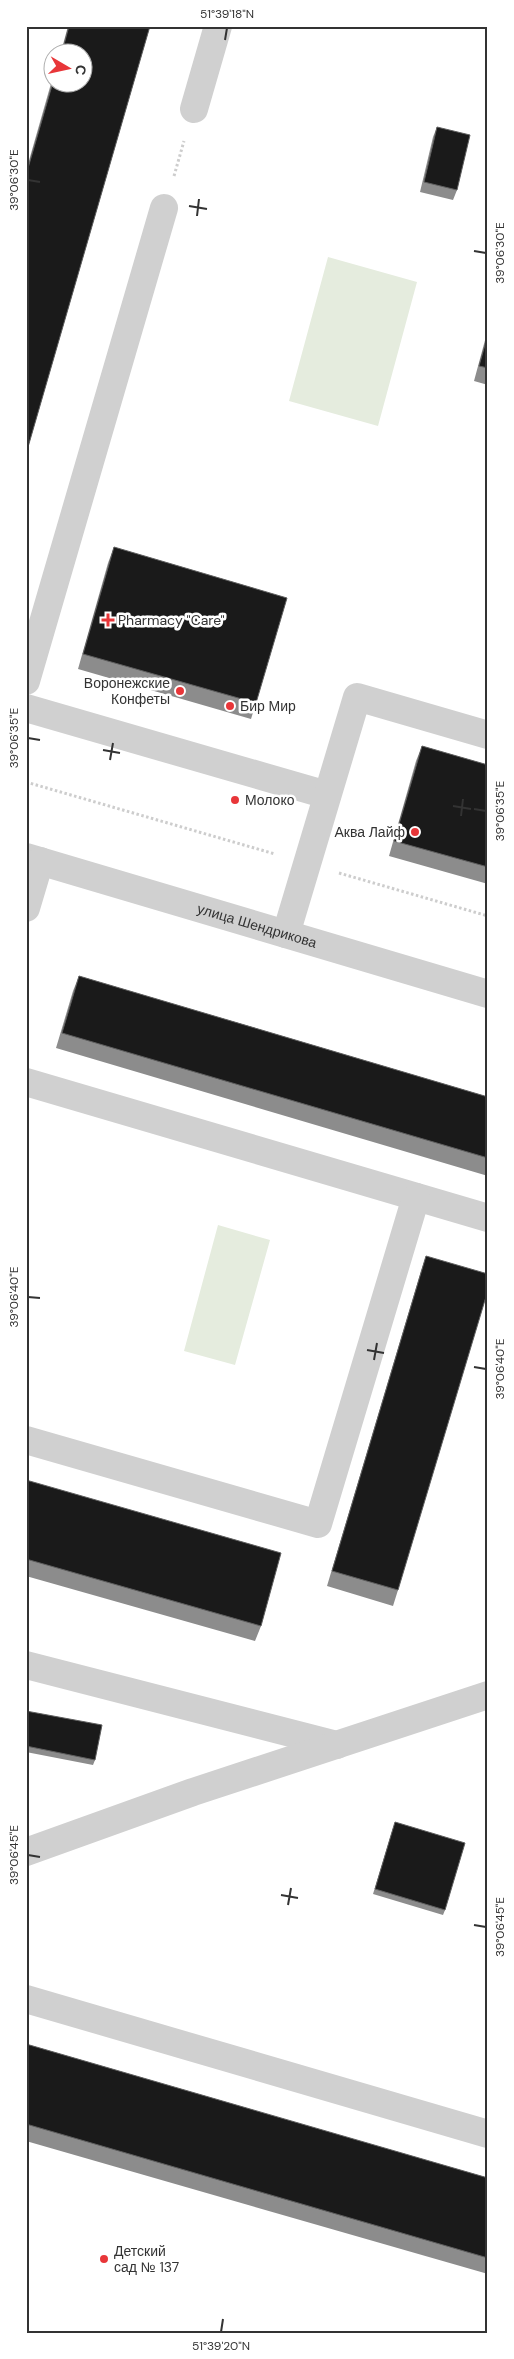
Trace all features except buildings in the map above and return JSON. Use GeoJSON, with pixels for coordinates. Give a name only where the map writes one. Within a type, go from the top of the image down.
{"type":"FeatureCollection","features":[{"type":"Feature","properties":{"kind":"street"},"geometry":{"type":"LineString","coordinates":[[194,109],[218,26]]}},
{"type":"Feature","properties":{"kind":"street"},"geometry":{"type":"LineString","coordinates":[[26,681],[164,208]]}},
{"type":"Feature","properties":{"kind":"street"},"geometry":{"type":"LineString","coordinates":[[286,934],[357,697],[488,735]]}},
{"type":"Feature","properties":{"kind":"street"},"geometry":{"type":"LineString","coordinates":[[26,708],[327,795]]}},
{"type":"Feature","properties":{"kind":"street"},"geometry":{"type":"LineString","coordinates":[[26,908],[33,859]]}},
{"type":"Feature","properties":{"kind":"street","name":"улица Шендрикова"},"geometry":{"type":"LineString","coordinates":[[33,859],[488,994]]}},
{"type":"Feature","properties":{"kind":"street"},"geometry":{"type":"LineString","coordinates":[[26,1082],[488,1218]]}},
{"type":"Feature","properties":{"kind":"street"},"geometry":{"type":"LineString","coordinates":[[26,1440],[318,1524],[416,1197]]}},
{"type":"Feature","properties":{"kind":"street"},"geometry":{"type":"LineString","coordinates":[[26,1665],[337,1745]]}},
{"type":"Feature","properties":{"kind":"street"},"geometry":{"type":"LineString","coordinates":[[26,1852],[193,1792],[488,1695]]}},
{"type":"Feature","properties":{"kind":"street"},"geometry":{"type":"LineString","coordinates":[[26,1999],[488,2134]]}},
{"type":"Feature","properties":{"kind":"path"},"geometry":{"type":"LineString","coordinates":[[164,208],[194,109]]}},
{"type":"Feature","properties":{"kind":"path"},"geometry":{"type":"LineString","coordinates":[[26,782],[488,916]]}},
{"type":"Feature","properties":{"kind":"shaded area"},"geometry":{"type":"Polygon","coordinates":[[[328,257],[417,282],[378,426],[289,401],[328,257]]]}},
{"type":"Feature","properties":{"kind":"shaded area"},"geometry":{"type":"Polygon","coordinates":[[[218,1225],[270,1240],[235,1365],[184,1351],[218,1225]]]}},
{"type":"Feature","properties":{"kind":"place","name":"Pharmacy \"Care\""},"geometry":{"type":"Point","coordinates":[108,620]}},
{"type":"Feature","properties":{"kind":"place","name":"Воронежские Конфеты"},"geometry":{"type":"Point","coordinates":[180,691]}},
{"type":"Feature","properties":{"kind":"place","name":"Бир Мир"},"geometry":{"type":"Point","coordinates":[230,706]}},
{"type":"Feature","properties":{"kind":"place","name":"Молоко"},"geometry":{"type":"Point","coordinates":[235,800]}},
{"type":"Feature","properties":{"kind":"place","name":"Аква Лайф"},"geometry":{"type":"Point","coordinates":[415,832]}},
{"type":"Feature","properties":{"kind":"place","name":"Детский сад № 137"},"geometry":{"type":"Point","coordinates":[104,2259]}}]}
